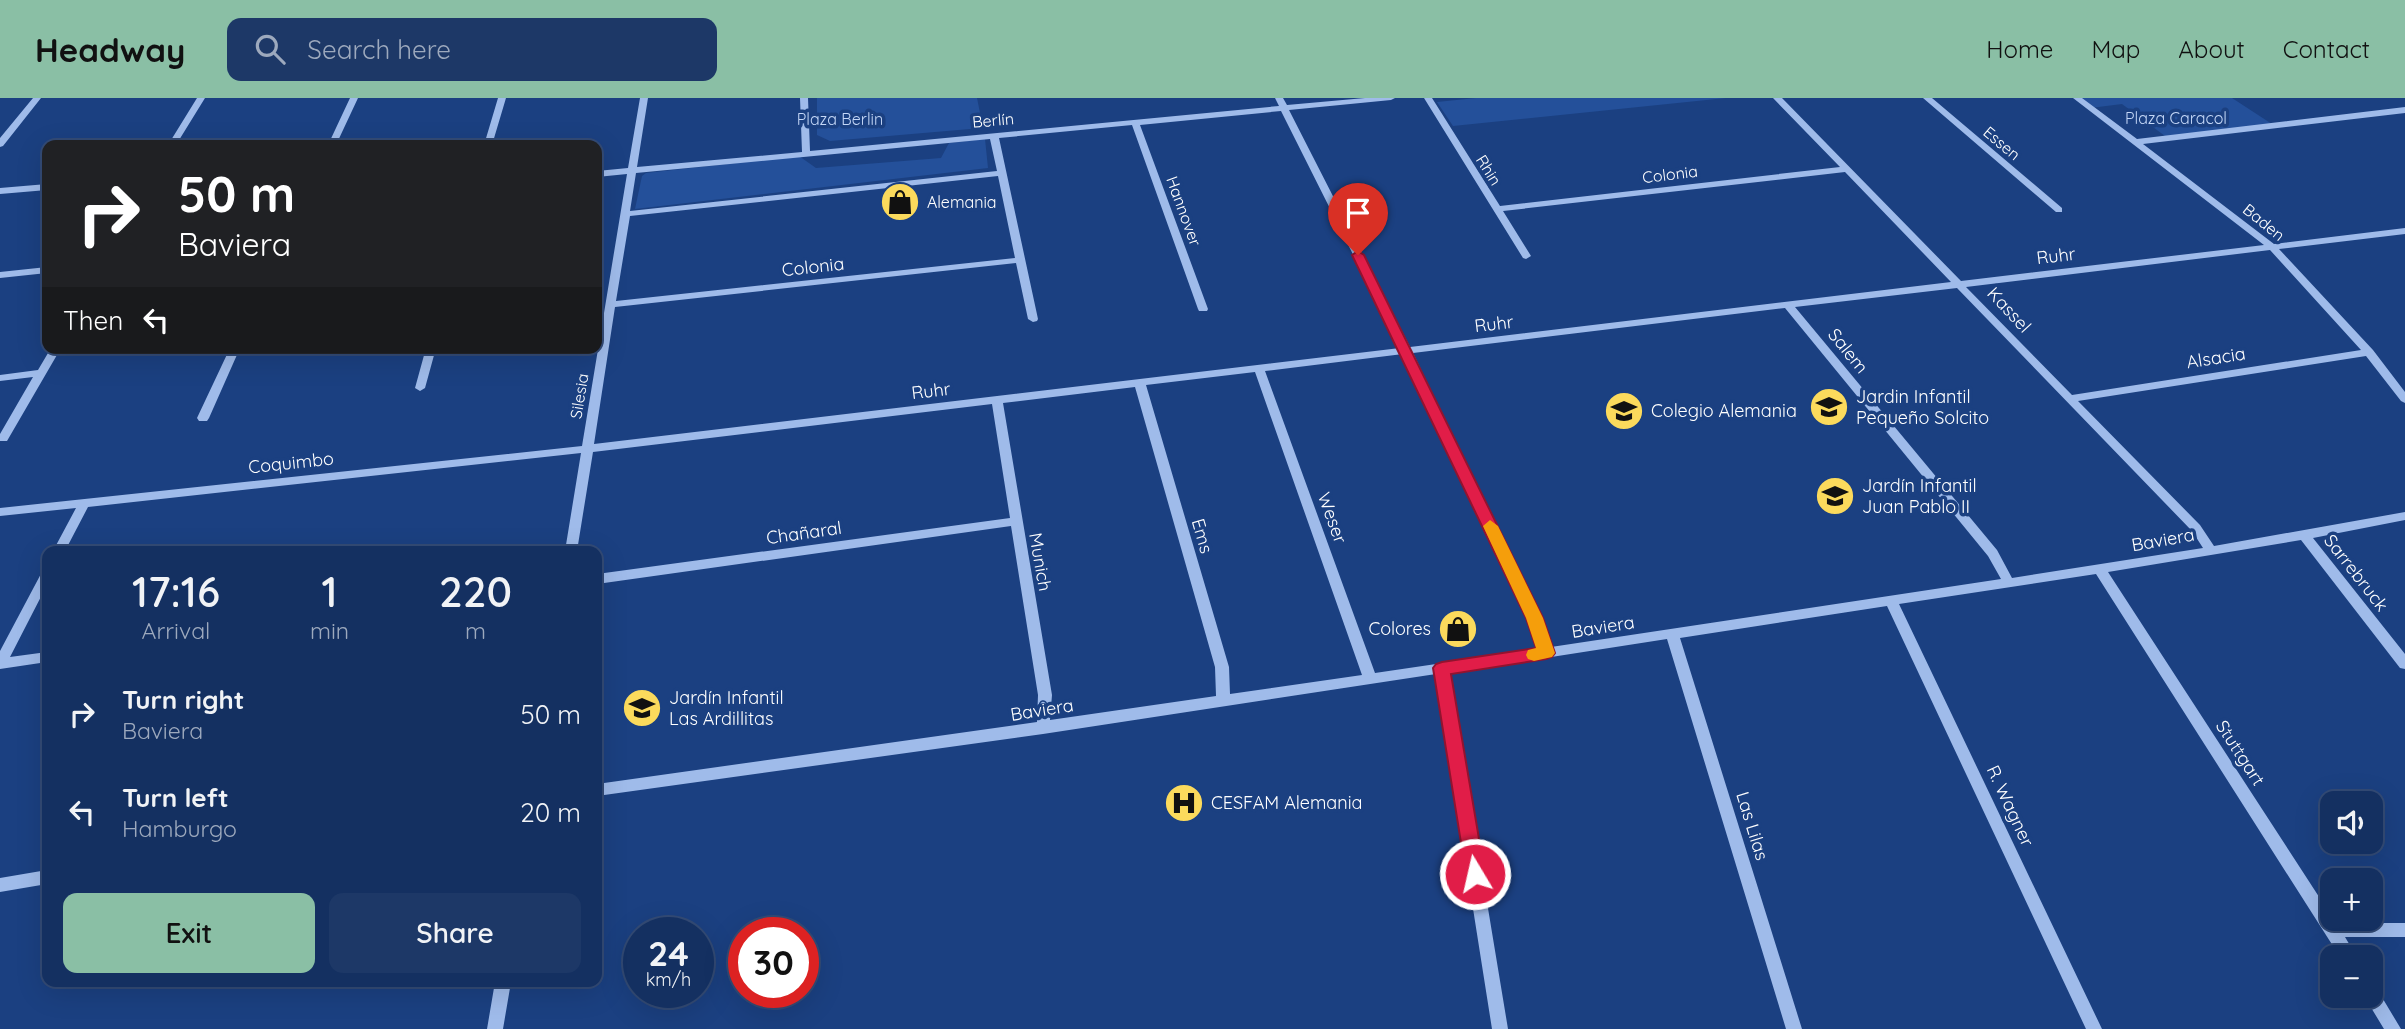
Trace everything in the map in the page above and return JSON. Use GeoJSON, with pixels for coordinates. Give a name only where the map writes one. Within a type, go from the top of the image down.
{"type":"FeatureCollection","features":[{"type":"Feature","properties":{"kind":"street"},"geometry":{"type":"LineString","coordinates":[[0,144],[37,98]]}},
{"type":"Feature","properties":{"kind":"street"},"geometry":{"type":"LineString","coordinates":[[175,140],[201,98]]}},
{"type":"Feature","properties":{"kind":"street"},"geometry":{"type":"LineString","coordinates":[[334,140],[354,98]]}},
{"type":"Feature","properties":{"kind":"street"},"geometry":{"type":"LineString","coordinates":[[489,140],[502,98]]}},
{"type":"Feature","properties":{"kind":"street","name":"Silesia"},"geometry":{"type":"LineString","coordinates":[[602,353],[644,98]]}},
{"type":"Feature","properties":{"kind":"street"},"geometry":{"type":"LineString","coordinates":[[804,98],[806,154]]}},
{"type":"Feature","properties":{"kind":"street"},"geometry":{"type":"LineString","coordinates":[[1279,98],[1407,352],[1535,618],[1546,653]]}},
{"type":"Feature","properties":{"kind":"street","name":"Berlín"},"geometry":{"type":"LineString","coordinates":[[602,174],[1391,98]]}},
{"type":"Feature","properties":{"kind":"street","name":"Rhin"},"geometry":{"type":"LineString","coordinates":[[1428,98],[1526,256]]}},
{"type":"Feature","properties":{"kind":"street","name":"Kassel"},"geometry":{"type":"LineString","coordinates":[[1777,98],[2196,528],[2210,550]]}},
{"type":"Feature","properties":{"kind":"street","name":"Essen"},"geometry":{"type":"LineString","coordinates":[[1927,98],[2059,210]]}},
{"type":"Feature","properties":{"kind":"street","name":"Baden"},"geometry":{"type":"LineString","coordinates":[[2077,98],[2271,246],[2369,352],[2405,399]]}},
{"type":"Feature","properties":{"kind":"street"},"geometry":{"type":"LineString","coordinates":[[2136,142],[2405,110]]}},
{"type":"Feature","properties":{"kind":"street","name":"Hannover"},"geometry":{"type":"LineString","coordinates":[[1135,122],[1203,309]]}},
{"type":"Feature","properties":{"kind":"street"},"geometry":{"type":"LineString","coordinates":[[994,136],[1033,319]]}},
{"type":"Feature","properties":{"kind":"street","name":"Colonia"},"geometry":{"type":"LineString","coordinates":[[1497,209],[1847,169]]}},
{"type":"Feature","properties":{"kind":"street"},"geometry":{"type":"LineString","coordinates":[[625,214],[1002,173]]}},
{"type":"Feature","properties":{"kind":"street"},"geometry":{"type":"LineString","coordinates":[[0,191],[42,187]]}},
{"type":"Feature","properties":{"kind":"street","name":"Ruhr"},"geometry":{"type":"LineString","coordinates":[[586,449],[1789,307],[2405,231]]}},
{"type":"Feature","properties":{"kind":"street","name":"Colonia"},"geometry":{"type":"LineString","coordinates":[[610,305],[1020,260]]}},
{"type":"Feature","properties":{"kind":"street"},"geometry":{"type":"LineString","coordinates":[[0,275],[42,271]]}},
{"type":"Feature","properties":{"kind":"street","name":"Salem"},"geometry":{"type":"LineString","coordinates":[[1789,307],[1993,553],[2009,583]]}},
{"type":"Feature","properties":{"kind":"street","name":"Alsacia"},"geometry":{"type":"LineString","coordinates":[[2069,400],[2369,352]]}},
{"type":"Feature","properties":{"kind":"street"},"geometry":{"type":"LineString","coordinates":[[3,438],[52,354]]}},
{"type":"Feature","properties":{"kind":"street"},"geometry":{"type":"LineString","coordinates":[[203,418],[232,354]]}},
{"type":"Feature","properties":{"kind":"street"},"geometry":{"type":"LineString","coordinates":[[420,388],[429,354]]}},
{"type":"Feature","properties":{"kind":"street","name":"Silesia"},"geometry":{"type":"LineString","coordinates":[[571,546],[602,354]]}},
{"type":"Feature","properties":{"kind":"street","name":"Weser"},"geometry":{"type":"LineString","coordinates":[[1259,370],[1370,678]]}},
{"type":"Feature","properties":{"kind":"street"},"geometry":{"type":"LineString","coordinates":[[0,378],[41,373]]}},
{"type":"Feature","properties":{"kind":"street","name":"Ems"},"geometry":{"type":"LineString","coordinates":[[1140,384],[1222,667],[1223,699]]}},
{"type":"Feature","properties":{"kind":"street","name":"Munich"},"geometry":{"type":"LineString","coordinates":[[997,401],[1045,695],[1043,728]]}},
{"type":"Feature","properties":{"kind":"street","name":"Coquimbo"},"geometry":{"type":"LineString","coordinates":[[0,512],[586,449]]}},
{"type":"Feature","properties":{"kind":"street"},"geometry":{"type":"LineString","coordinates":[[62,546],[85,502]]}},
{"type":"Feature","properties":{"kind":"street","name":"Baviera"},"geometry":{"type":"LineString","coordinates":[[602,789],[1043,728],[2009,583],[2305,536],[2405,516]]}},
{"type":"Feature","properties":{"kind":"street","name":"Chañaral"},"geometry":{"type":"LineString","coordinates":[[602,578],[1016,521]]}},
{"type":"Feature","properties":{"kind":"street","name":"Sarrebruck"},"geometry":{"type":"LineString","coordinates":[[2305,536],[2405,664]]}},
{"type":"Feature","properties":{"kind":"street","name":"Stuttgart"},"geometry":{"type":"LineString","coordinates":[[2099,569],[2320,911]]}},
{"type":"Feature","properties":{"kind":"street"},"geometry":{"type":"LineString","coordinates":[[0,664],[42,583]]}},
{"type":"Feature","properties":{"kind":"street","name":"R. Wagner"},"geometry":{"type":"LineString","coordinates":[[1891,600],[2094,1029]]}},
{"type":"Feature","properties":{"kind":"street","name":"Las Lilas"},"geometry":{"type":"LineString","coordinates":[[1672,634],[1794,1029]]}},
{"type":"Feature","properties":{"kind":"street"},"geometry":{"type":"LineString","coordinates":[[0,664],[42,658]]}},
{"type":"Feature","properties":{"kind":"street"},"geometry":{"type":"LineString","coordinates":[[1442,668],[1500,1029]]}},
{"type":"Feature","properties":{"kind":"street"},"geometry":{"type":"LineString","coordinates":[[0,885],[42,878]]}},
{"type":"Feature","properties":{"kind":"street"},"geometry":{"type":"LineString","coordinates":[[2383,930],[2405,930]]}},
{"type":"Feature","properties":{"kind":"street"},"geometry":{"type":"LineString","coordinates":[[495,1029],[501,987]]}},
{"type":"Feature","properties":{"kind":"street"},"geometry":{"type":"LineString","coordinates":[[2380,1008],[2393,1029]]}},
{"type":"Feature","properties":{"kind":"green space","name":"Plaza Berlin"},"geometry":{"type":"Polygon","coordinates":[[[817,98],[977,98],[982,123],[970,129],[830,141],[817,135],[817,98]]]}},
{"type":"Feature","properties":{"kind":"green space"},"geometry":{"type":"Polygon","coordinates":[[[1476,98],[1726,98],[1453,126],[1437,102],[1476,98]]]}},
{"type":"Feature","properties":{"kind":"green space","name":"Plaza Caracol"},"geometry":{"type":"Polygon","coordinates":[[[2077,98],[2232,98],[2275,126],[2169,139],[2122,104],[2090,108],[2077,98]]]}},
{"type":"Feature","properties":{"kind":"green space"},"geometry":{"type":"Polygon","coordinates":[[[985,139],[988,168],[635,209],[642,176],[646,173],[799,156],[816,168],[941,158],[949,143],[985,139]]]}},
{"type":"Feature","properties":{"kind":"slow traffic"},"geometry":{"type":"LineString","coordinates":[[1490,526],[1535,618],[1546,653],[1534,655]]}},
{"type":"Feature","properties":{"kind":"place","name":"Alemania"},"geometry":{"type":"Point","coordinates":[900,202]}},
{"type":"Feature","properties":{"kind":"place","name":"Jardin Infantil Pequeño Solcito"},"geometry":{"type":"Point","coordinates":[1829,407]}},
{"type":"Feature","properties":{"kind":"place","name":"Colegio Alemania"},"geometry":{"type":"Point","coordinates":[1624,411]}},
{"type":"Feature","properties":{"kind":"place","name":"Jardín Infantil Juan Pablo II"},"geometry":{"type":"Point","coordinates":[1835,496]}},
{"type":"Feature","properties":{"kind":"place","name":"Colores"},"geometry":{"type":"Point","coordinates":[1458,629]}},
{"type":"Feature","properties":{"kind":"place","name":"Jardín Infantil Las Ardillitas"},"geometry":{"type":"Point","coordinates":[642,708]}},
{"type":"Feature","properties":{"kind":"place","name":"CESFAM Alemania"},"geometry":{"type":"Point","coordinates":[1184,803]}},
{"type":"Feature","properties":{"kind":"route"},"geometry":{"type":"LineString","coordinates":[[1358,255],[1535,618],[1546,653],[1442,668],[1475,874]]}}]}
